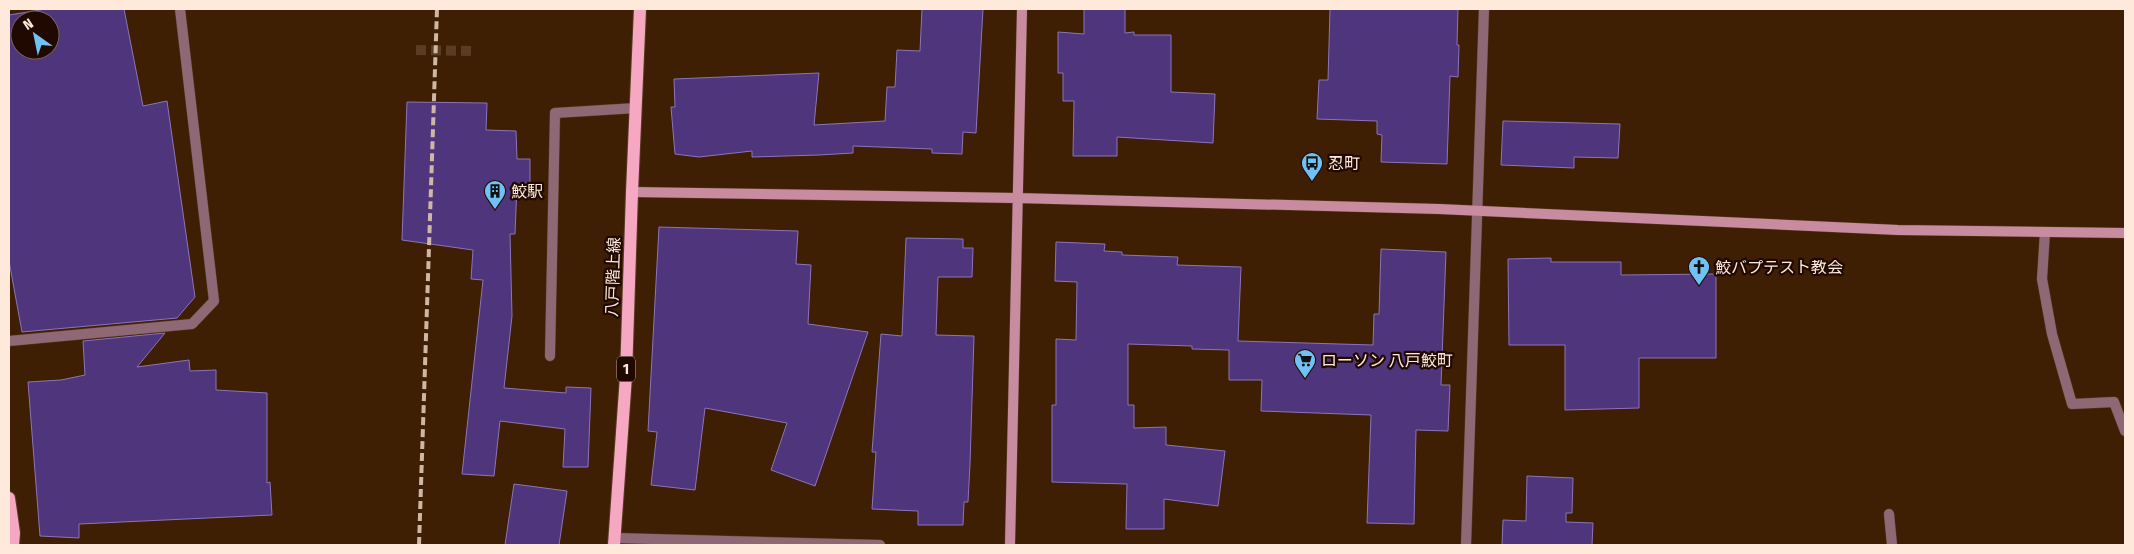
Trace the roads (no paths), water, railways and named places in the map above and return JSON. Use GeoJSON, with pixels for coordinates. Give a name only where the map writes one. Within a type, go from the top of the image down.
{"type":"FeatureCollection","features":[{"type":"Feature","properties":{"kind":"main road","name":"八戸階上線"},"geometry":{"type":"LineString","coordinates":[[614,542],[626,376],[640,9]]}},
{"type":"Feature","properties":{"kind":"main road"},"geometry":{"type":"LineString","coordinates":[[9,498],[14,533],[13,545]]}},
{"type":"Feature","properties":{"kind":"street"},"geometry":{"type":"LineString","coordinates":[[9,341],[192,324],[214,301],[180,9]]}},
{"type":"Feature","properties":{"kind":"street"},"geometry":{"type":"LineString","coordinates":[[1010,545],[1022,9]]}},
{"type":"Feature","properties":{"kind":"street"},"geometry":{"type":"LineString","coordinates":[[1466,545],[1484,9]]}},
{"type":"Feature","properties":{"kind":"street"},"geometry":{"type":"LineString","coordinates":[[550,356],[555,113],[636,108]]}},
{"type":"Feature","properties":{"kind":"street"},"geometry":{"type":"LineString","coordinates":[[632,192],[1017,198],[1478,210],[1898,230],[2125,233]]}},
{"type":"Feature","properties":{"kind":"street"},"geometry":{"type":"LineString","coordinates":[[2045,232],[2042,279],[2052,334],[2072,404],[2114,402],[2125,431]]}},
{"type":"Feature","properties":{"kind":"street"},"geometry":{"type":"LineString","coordinates":[[1889,514],[1892,545]]}},
{"type":"Feature","properties":{"kind":"street"},"geometry":{"type":"LineString","coordinates":[[614,542],[880,545]]}},
{"type":"Feature","properties":{"kind":"tunnel"},"geometry":{"type":"LineString","coordinates":[[416,50],[476,51]]}},
{"type":"Feature","properties":{"kind":"railway"},"geometry":{"type":"LineString","coordinates":[[419,545],[437,9]]}},
{"type":"Feature","properties":{"kind":"place","name":"忍町"},"geometry":{"type":"Point","coordinates":[1312,182]}},
{"type":"Feature","properties":{"kind":"place","name":"鮫駅"},"geometry":{"type":"Point","coordinates":[495,210]}},
{"type":"Feature","properties":{"kind":"place","name":"鮫バプテスト教会"},"geometry":{"type":"Point","coordinates":[1699,286]}},
{"type":"Feature","properties":{"kind":"place","name":"ローソン 八戸鮫町"},"geometry":{"type":"Point","coordinates":[1305,379]}}]}
